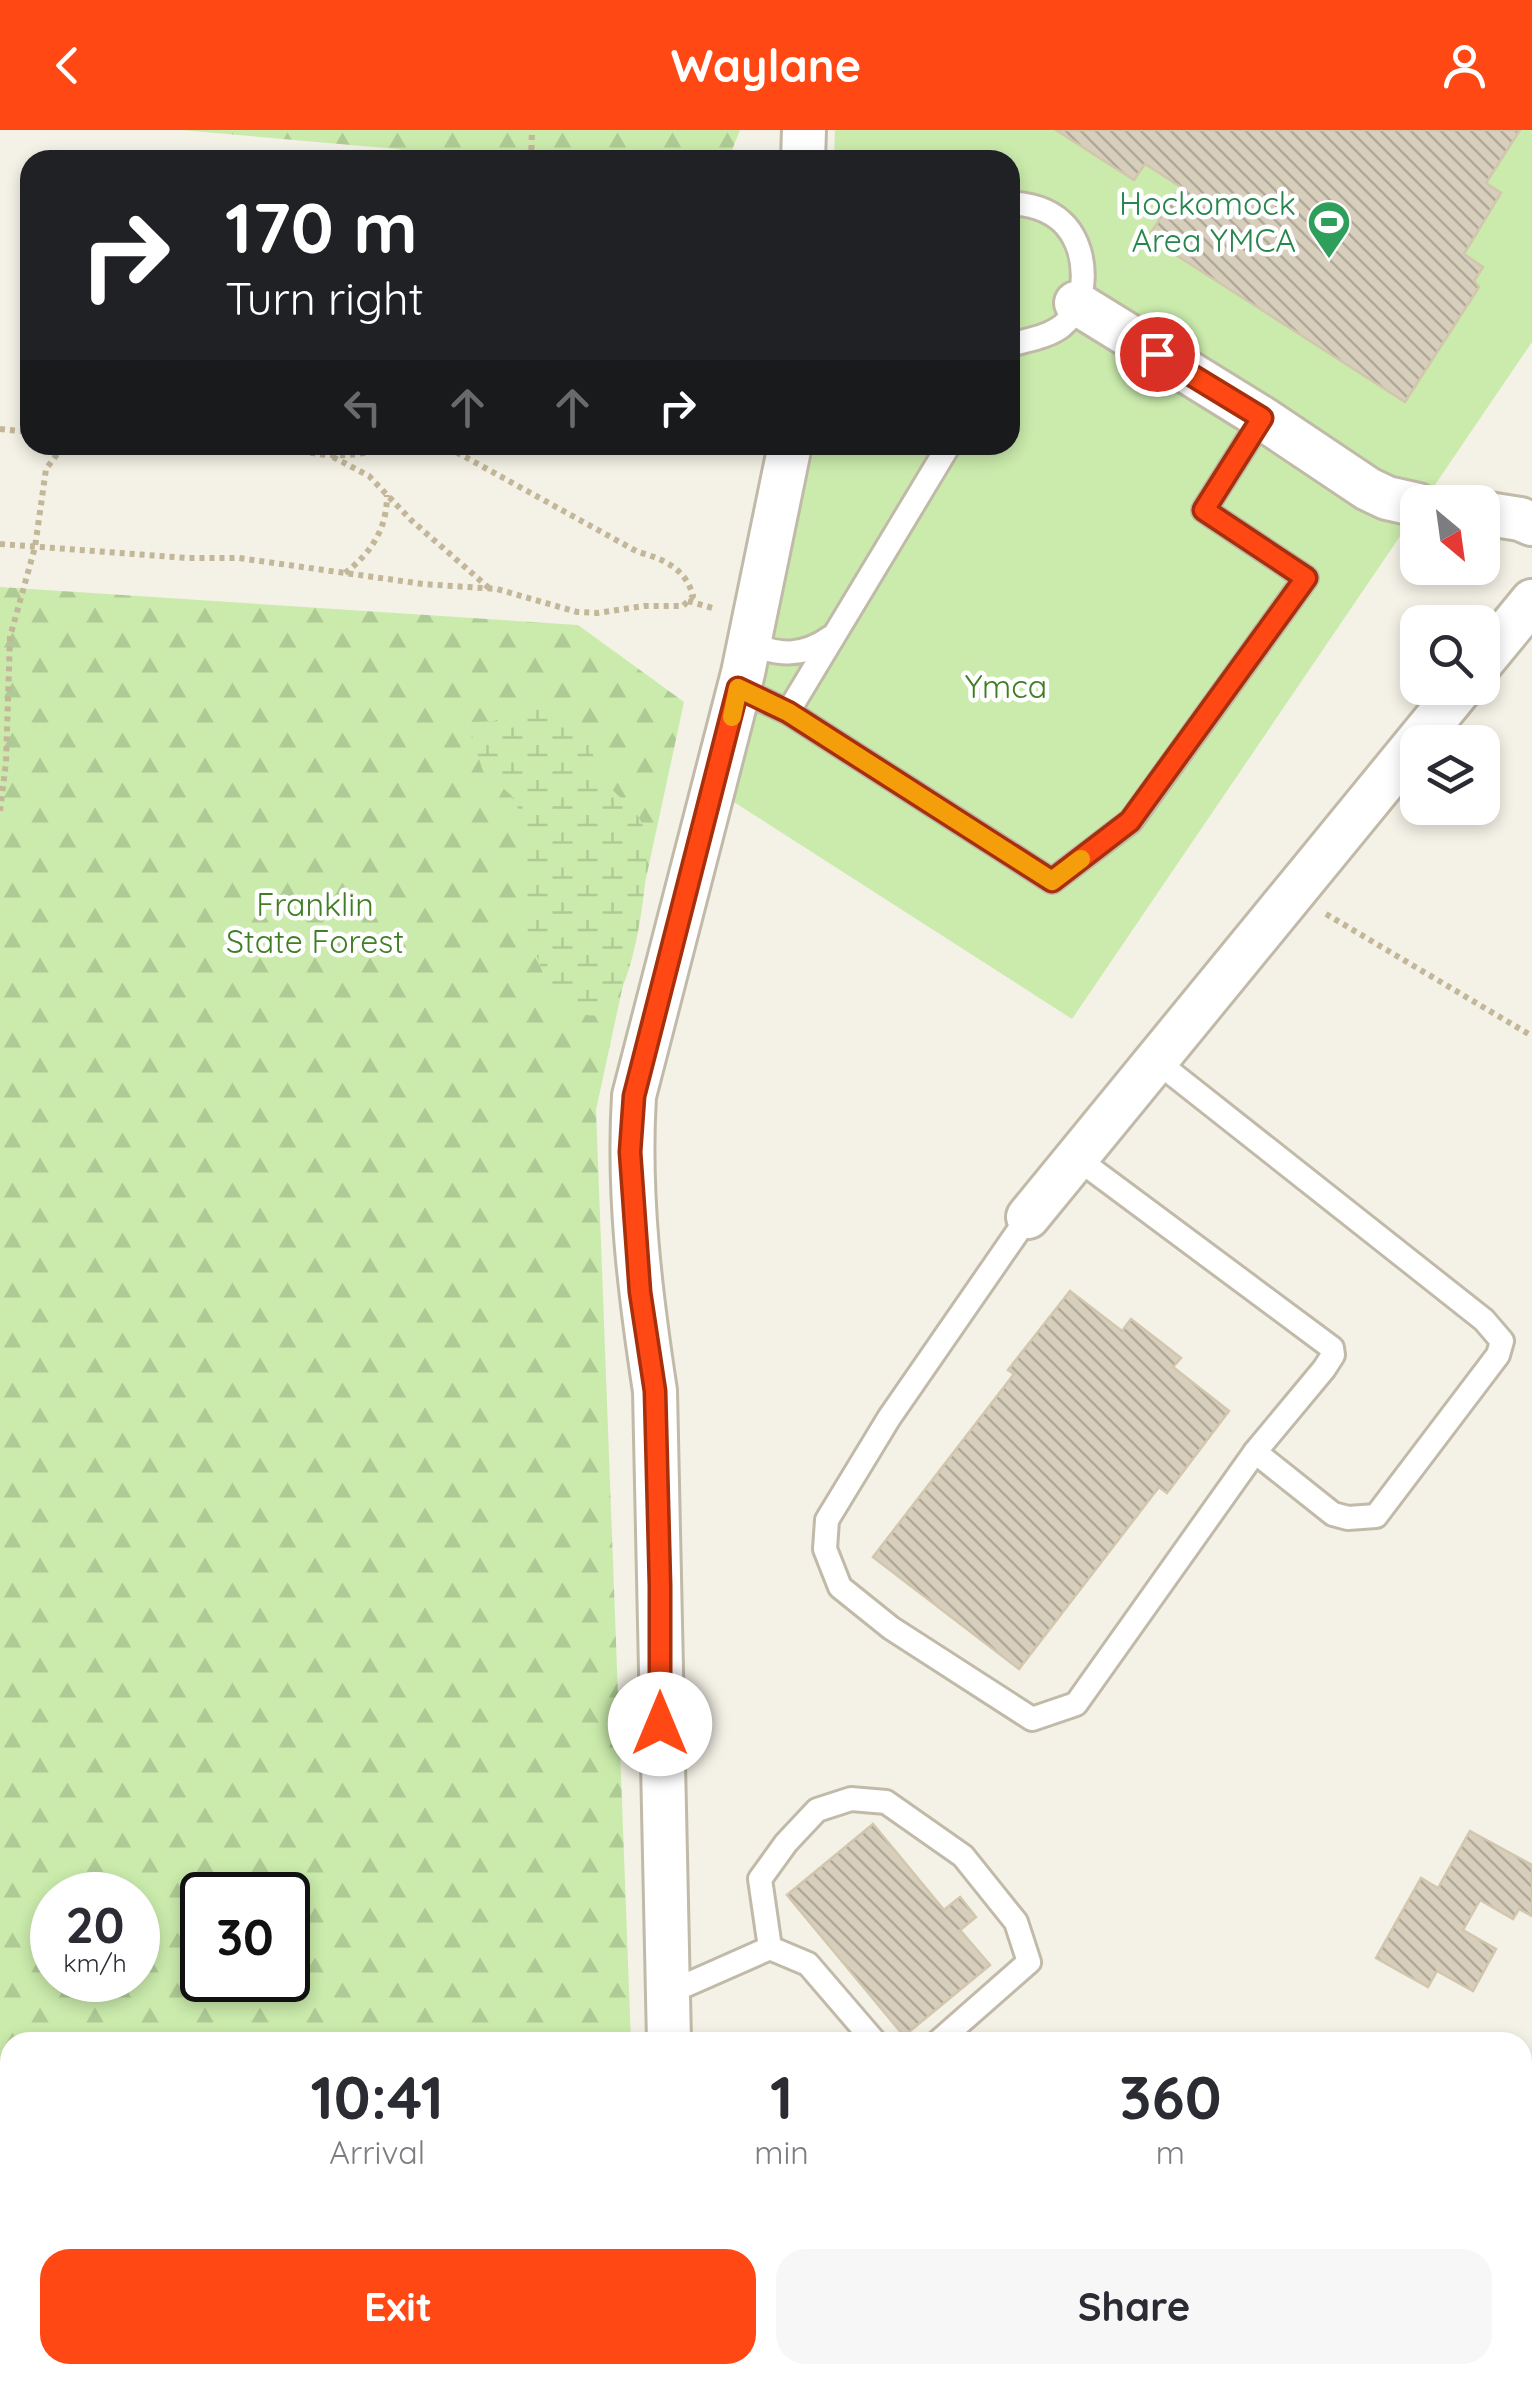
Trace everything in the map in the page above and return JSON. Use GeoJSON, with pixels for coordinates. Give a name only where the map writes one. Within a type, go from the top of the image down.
{"type":"FeatureCollection","features":[{"type":"Feature","properties":{"kind":"street"},"geometry":{"type":"LineString","coordinates":[[1076,303],[1368,489],[1400,501]]}},
{"type":"Feature","properties":{"kind":"street"},"geometry":{"type":"LineString","coordinates":[[669,2032],[655,1391],[640,1292],[632,1133],[634,1096],[749,643],[788,455]]}},
{"type":"Feature","properties":{"kind":"street"},"geometry":{"type":"LineString","coordinates":[[1500,516],[1532,524]]}},
{"type":"Feature","properties":{"kind":"street"},"geometry":{"type":"LineString","coordinates":[[1500,640],[1532,602]]}},
{"type":"Feature","properties":{"kind":"street"},"geometry":{"type":"LineString","coordinates":[[1028,1218],[1447,705]]}},
{"type":"Feature","properties":{"kind":"lane"},"geometry":{"type":"LineString","coordinates":[[1020,203],[1032,204],[1066,226],[1083,263],[1084,292],[1064,324],[1049,334],[1020,342]]}},
{"type":"Feature","properties":{"kind":"lane"},"geometry":{"type":"LineString","coordinates":[[738,688],[788,712],[1052,881],[1130,821],[1306,578],[1204,510],[1262,418]]}},
{"type":"Feature","properties":{"kind":"lane"},"geometry":{"type":"LineString","coordinates":[[788,712],[943,455]]}},
{"type":"Feature","properties":{"kind":"lane"},"geometry":{"type":"LineString","coordinates":[[749,643],[776,653],[797,654],[834,635]]}},
{"type":"Feature","properties":{"kind":"lane"},"geometry":{"type":"LineString","coordinates":[[1155,1060],[1484,1320],[1502,1340],[1498,1355],[1376,1516],[1348,1518],[1333,1514],[1255,1452]]}},
{"type":"Feature","properties":{"kind":"lane"},"geometry":{"type":"LineString","coordinates":[[1028,1218],[890,1418],[827,1520],[824,1549],[840,1587],[892,1628],[1032,1720],[1076,1704],[1255,1452],[1333,1355],[1332,1348],[1078,1159]]}},
{"type":"Feature","properties":{"kind":"lane"},"geometry":{"type":"LineString","coordinates":[[770,1948],[760,1880],[786,1844],[817,1810],[851,1799],[886,1802],[964,1856],[1016,1922],[1029,1962],[949,2032]]}},
{"type":"Feature","properties":{"kind":"lane"},"geometry":{"type":"LineString","coordinates":[[668,1992],[770,1948],[808,1964],[866,2032]]}},
{"type":"Feature","properties":{"kind":"path"},"geometry":{"type":"LineString","coordinates":[[0,811],[6,762],[10,637],[35,547],[46,469],[56,455]]}},
{"type":"Feature","properties":{"kind":"path"},"geometry":{"type":"LineString","coordinates":[[322,455],[354,466],[387,492],[411,520],[489,589]]}},
{"type":"Feature","properties":{"kind":"path"},"geometry":{"type":"LineString","coordinates":[[333,457],[367,455]]}},
{"type":"Feature","properties":{"kind":"path"},"geometry":{"type":"LineString","coordinates":[[0,544],[238,558],[489,589],[556,608],[598,613],[644,606],[683,606],[693,596],[689,582],[662,558],[638,552],[461,455]]}},
{"type":"Feature","properties":{"kind":"path"},"geometry":{"type":"LineString","coordinates":[[344,574],[375,542],[387,492]]}},
{"type":"Feature","properties":{"kind":"path"},"geometry":{"type":"LineString","coordinates":[[1292,894],[1532,1036]]}},
{"type":"Feature","properties":{"kind":"green space"},"geometry":{"type":"Polygon","coordinates":[[[181,130],[740,130],[732,150],[397,149],[181,130]]]}},
{"type":"Feature","properties":{"kind":"green space","name":"Ymca"},"geometry":{"type":"Polygon","coordinates":[[[835,130],[1532,130],[1532,342],[1435,485],[1400,485],[1400,536],[1072,1019],[734,802],[813,455],[1020,455],[1020,150],[834,150],[835,130]]]}},
{"type":"Feature","properties":{"kind":"green space","name":"Franklin State Forest"},"geometry":{"type":"Polygon","coordinates":[[[0,587],[578,625],[684,702],[596,1110],[631,2032],[0,2032],[0,587]]]}},
{"type":"Feature","properties":{"kind":"green space"},"geometry":{"type":"Polygon","coordinates":[[[539,702],[566,714],[580,726],[605,781],[637,815],[644,829],[646,869],[633,956],[615,1002],[597,1015],[578,1013],[553,1001],[524,920],[526,852],[520,812],[511,795],[483,771],[470,732],[472,722],[494,721],[539,702]]]}},
{"type":"Feature","properties":{"kind":"building","name":"Hockomock Area YMCA"},"geometry":{"type":"Polygon","coordinates":[[[1056,130],[1520,130],[1486,183],[1501,193],[1464,254],[1483,267],[1474,281],[1479,287],[1405,402],[1148,237],[1181,187],[1145,164],[1134,180],[1056,130]]]}},
{"type":"Feature","properties":{"kind":"building"},"geometry":{"type":"Polygon","coordinates":[[[1070,1291],[1122,1331],[1131,1319],[1181,1358],[1173,1367],[1229,1411],[1167,1493],[1159,1487],[1019,1669],[873,1557],[1014,1374],[1008,1370],[1070,1291]]]}},
{"type":"Feature","properties":{"kind":"building"},"geometry":{"type":"Polygon","coordinates":[[[873,1824],[944,1910],[960,1897],[976,1917],[960,1930],[990,1965],[909,2032],[901,2032],[787,1895],[873,1824]]]}},
{"type":"Feature","properties":{"kind":"building"},"geometry":{"type":"Polygon","coordinates":[[[1470,1831],[1532,1865],[1532,1916],[1519,1909],[1513,1919],[1480,1900],[1463,1930],[1496,1949],[1473,1991],[1437,1971],[1428,1987],[1376,1958],[1421,1878],[1438,1888],[1470,1831]]]}},
{"type":"Feature","properties":{"kind":"slow traffic"},"geometry":{"type":"LineString","coordinates":[[732,717],[738,688],[788,712],[1052,881],[1081,859]]}},
{"type":"Feature","properties":{"kind":"place","name":"Hockomock Area YMCA"},"geometry":{"type":"Point","coordinates":[1329,260]}},
{"type":"Feature","properties":{"kind":"route"},"geometry":{"type":"LineString","coordinates":[[660,1724],[655,1391],[640,1292],[630,1152],[634,1096],[738,688],[788,712],[1052,881],[1130,821],[1306,578],[1204,510],[1262,418],[1157,354]]}}]}
